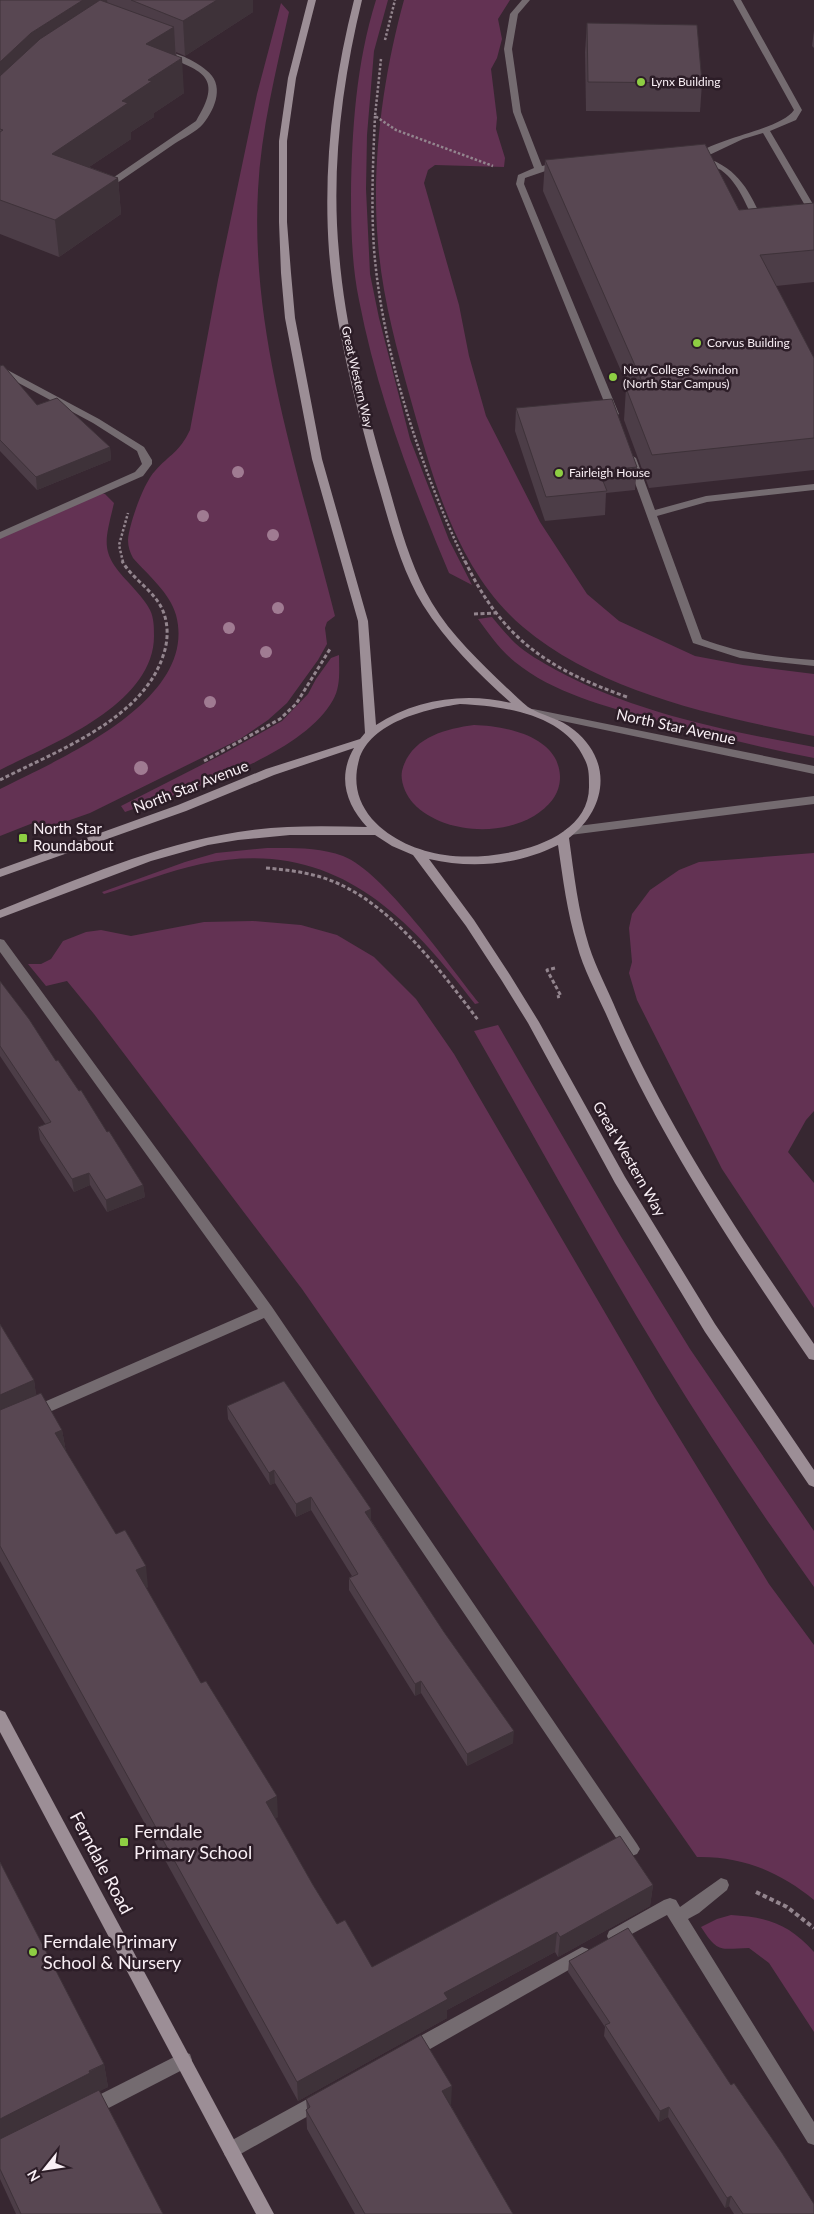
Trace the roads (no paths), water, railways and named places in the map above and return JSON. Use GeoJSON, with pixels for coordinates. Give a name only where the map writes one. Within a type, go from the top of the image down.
{"type":"FeatureCollection","features":[{"type":"Feature","properties":{"kind":"main road"},"geometry":{"type":"LineString","coordinates":[[312,0],[292,78],[283,140],[283,222],[290,318],[313,442],[363,621],[368,738],[352,765],[350,785],[359,810],[378,831],[396,843],[417,852],[454,860],[494,860],[537,850],[567,834],[582,819],[592,802],[595,784],[593,765],[582,746],[573,736],[550,719],[528,710]]}},
{"type":"Feature","properties":{"kind":"main road","name":"Great Western Way"},"geometry":{"type":"LineString","coordinates":[[358,0],[342,65],[334,132],[333,215],[335,261],[342,311],[362,405],[394,517],[414,576],[427,603],[465,652],[528,710]]}},
{"type":"Feature","properties":{"kind":"main road","name":"North Star Avenue"},"geometry":{"type":"LineString","coordinates":[[0,873],[182,808],[270,772],[368,738],[403,714],[423,707],[446,702],[490,702],[528,710]]}},
{"type":"Feature","properties":{"kind":"main road"},"geometry":{"type":"LineString","coordinates":[[0,914],[147,859],[212,840],[278,831],[314,829],[378,831]]}},
{"type":"Feature","properties":{"kind":"main road"},"geometry":{"type":"LineString","coordinates":[[567,834],[571,899],[583,947],[628,1053],[684,1155],[713,1203],[742,1250],[814,1355]]}},
{"type":"Feature","properties":{"kind":"main road","name":"Great Western Way"},"geometry":{"type":"LineString","coordinates":[[417,852],[470,923],[506,978],[533,1022],[620,1180],[710,1328],[814,1481]]}},
{"type":"Feature","properties":{"kind":"main road","name":"Ferndale Road"},"geometry":{"type":"LineString","coordinates":[[0,1717],[265,2214]]}},
{"type":"Feature","properties":{"kind":"street"},"geometry":{"type":"LineString","coordinates":[[526,0],[514,14],[508,49],[517,112],[539,169]]}},
{"type":"Feature","properties":{"kind":"street"},"geometry":{"type":"LineString","coordinates":[[737,0],[798,110],[793,118],[692,156],[713,162],[732,173],[742,186],[764,229]]}},
{"type":"Feature","properties":{"kind":"street"},"geometry":{"type":"LineString","coordinates":[[98,192],[199,123],[210,108],[215,94],[214,83],[203,72],[155,48]]}},
{"type":"Feature","properties":{"kind":"street"},"geometry":{"type":"LineString","coordinates":[[765,130],[814,214]]}},
{"type":"Feature","properties":{"kind":"street"},"geometry":{"type":"LineString","coordinates":[[566,163],[539,169],[521,177],[522,191],[620,428]]}},
{"type":"Feature","properties":{"kind":"street"},"geometry":{"type":"LineString","coordinates":[[0,368],[96,421],[141,449],[147,460],[147,464],[139,474],[0,536]]}},
{"type":"Feature","properties":{"kind":"street"},"geometry":{"type":"LineString","coordinates":[[626,445],[697,641],[717,650],[752,658],[814,664]]}},
{"type":"Feature","properties":{"kind":"street"},"geometry":{"type":"LineString","coordinates":[[651,514],[706,499],[814,487]]}},
{"type":"Feature","properties":{"kind":"street","name":"North Star Avenue"},"geometry":{"type":"LineString","coordinates":[[528,710],[747,758],[814,770]]}},
{"type":"Feature","properties":{"kind":"street"},"geometry":{"type":"LineString","coordinates":[[567,834],[814,800]]}},
{"type":"Feature","properties":{"kind":"street"},"geometry":{"type":"LineString","coordinates":[[0,943],[267,1311],[632,1849]]}},
{"type":"Feature","properties":{"kind":"street"},"geometry":{"type":"LineString","coordinates":[[18,1420],[267,1311]]}},
{"type":"Feature","properties":{"kind":"street"},"geometry":{"type":"LineString","coordinates":[[677,1917],[700,1903],[721,1886]]}},
{"type":"Feature","properties":{"kind":"street"},"geometry":{"type":"LineString","coordinates":[[395,2059],[670,1906],[814,2136]]}},
{"type":"Feature","properties":{"kind":"street"},"geometry":{"type":"LineString","coordinates":[[79,2114],[184,2060]]}},
{"type":"Feature","properties":{"kind":"street"},"geometry":{"type":"LineString","coordinates":[[231,2150],[334,2093]]}},
{"type":"Feature","properties":{"kind":"place","name":"Lynx Building"},"geometry":{"type":"Point","coordinates":[641,82]}},
{"type":"Feature","properties":{"kind":"place","name":"Corvus Building"},"geometry":{"type":"Point","coordinates":[697,343]}},
{"type":"Feature","properties":{"kind":"place","name":"New College Swindon (North Star Campus)"},"geometry":{"type":"Point","coordinates":[613,377]}},
{"type":"Feature","properties":{"kind":"place","name":"Fairleigh House"},"geometry":{"type":"Point","coordinates":[559,473]}},
{"type":"Feature","properties":{"kind":"place","name":"North Star Roundabout"},"geometry":{"type":"Point","coordinates":[23,838]}},
{"type":"Feature","properties":{"kind":"place","name":"Ferndale Primary School"},"geometry":{"type":"Point","coordinates":[124,1842]}},
{"type":"Feature","properties":{"kind":"place","name":"Ferndale Primary School & Nursery"},"geometry":{"type":"Point","coordinates":[33,1952]}}]}
